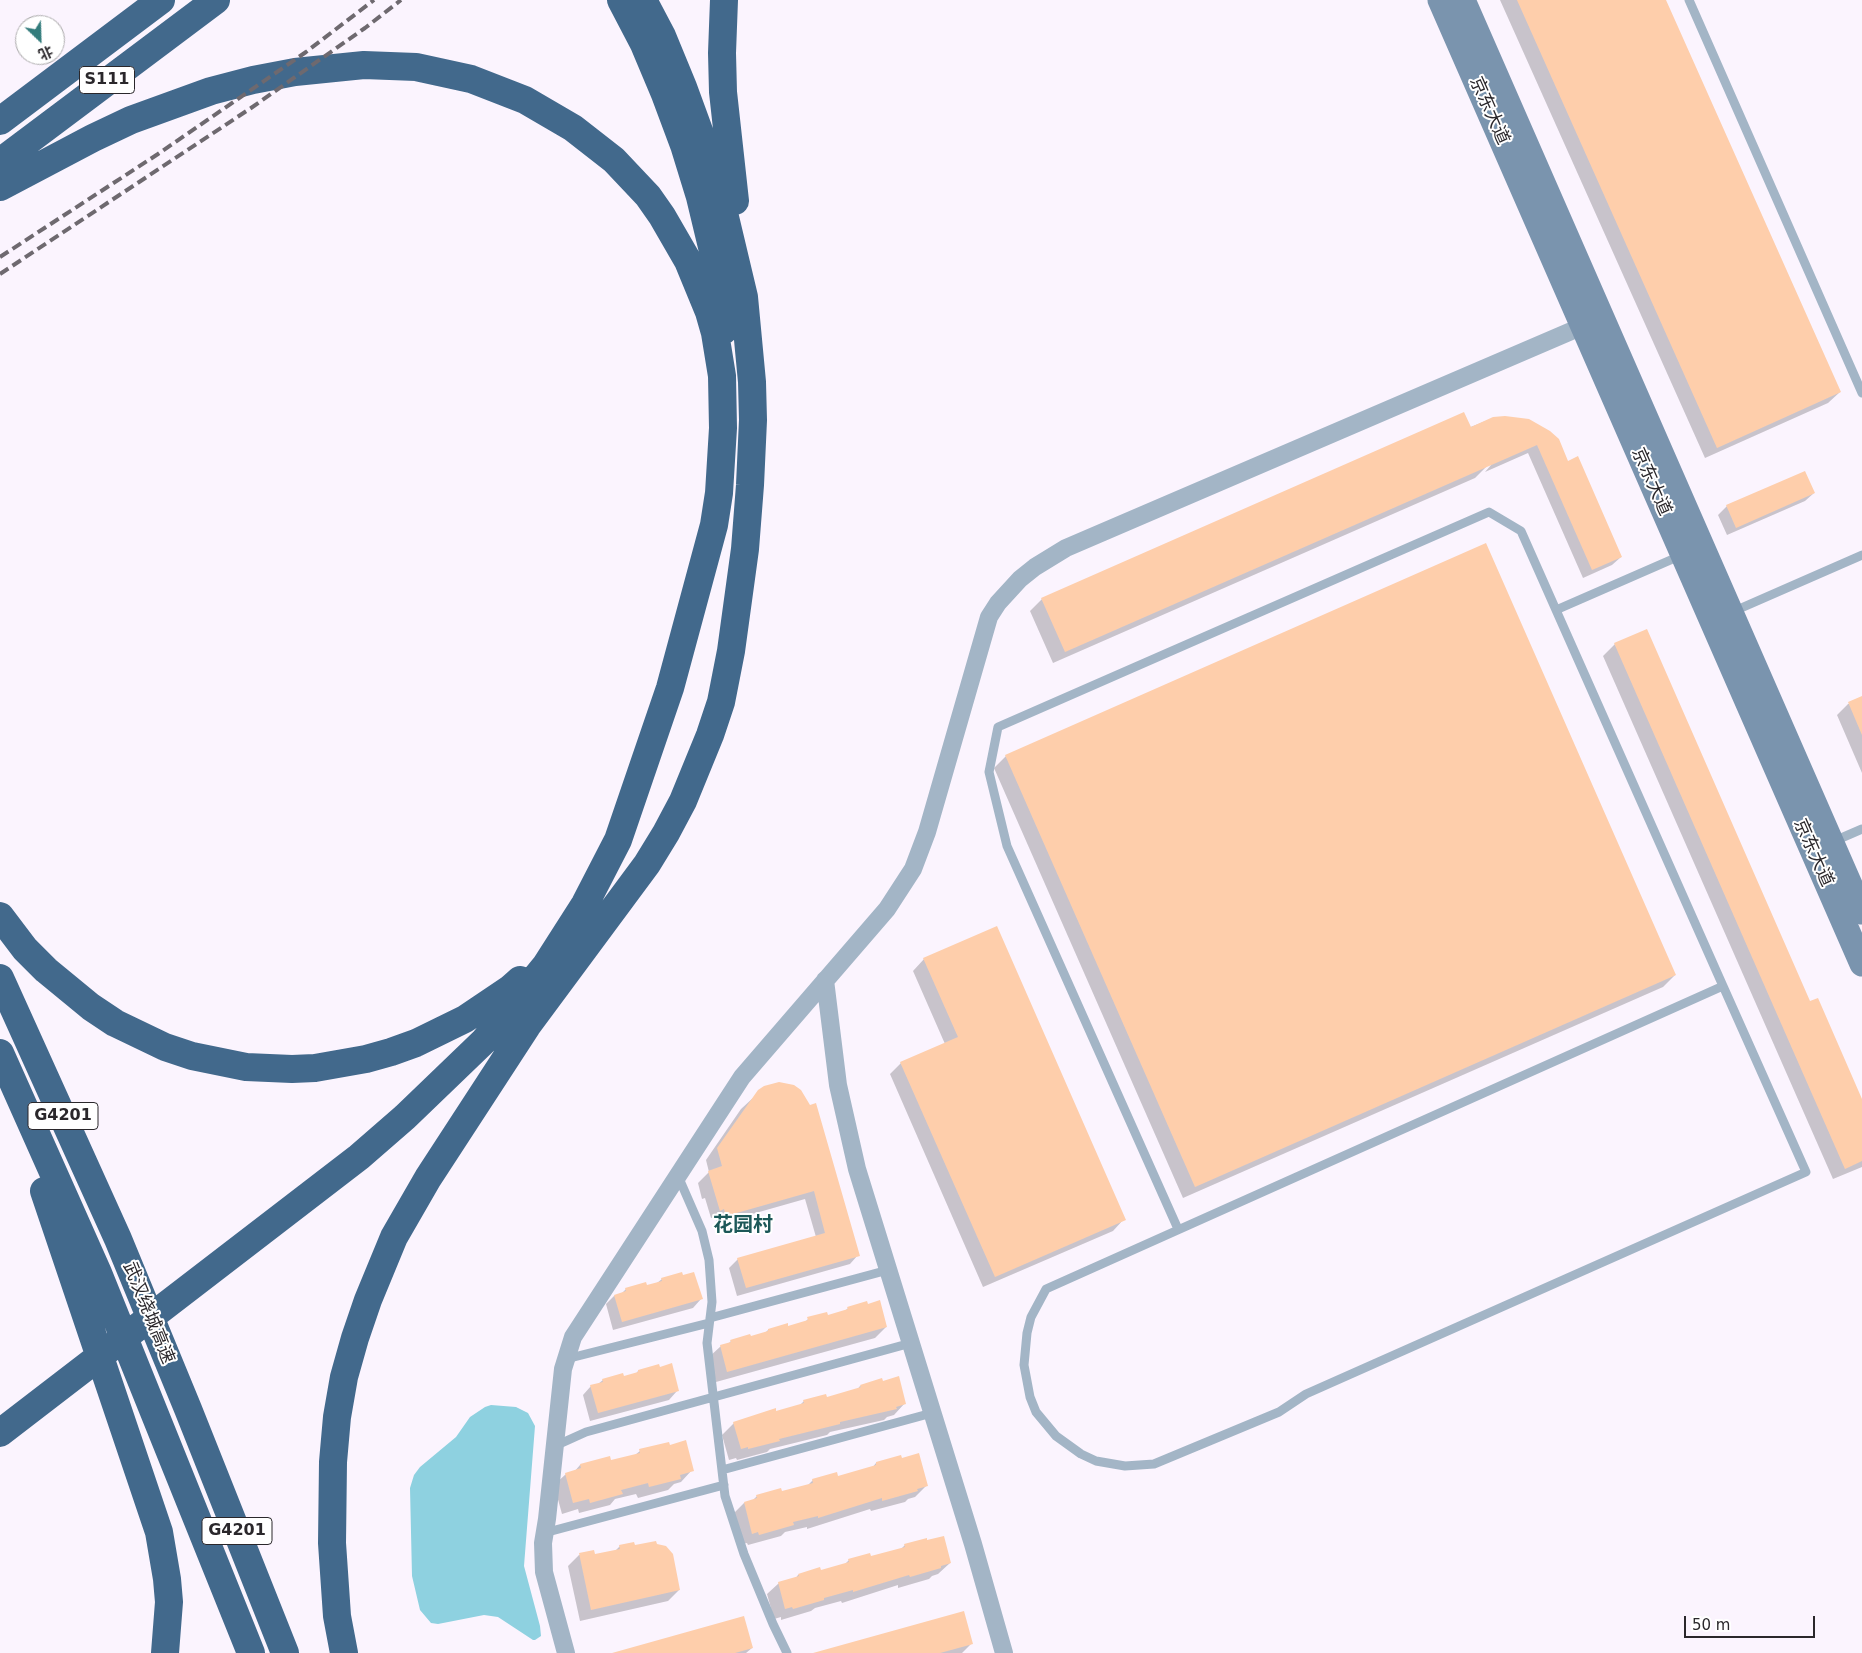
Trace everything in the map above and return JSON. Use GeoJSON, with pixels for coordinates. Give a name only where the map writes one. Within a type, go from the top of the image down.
{"type":"FeatureCollection","features":[{"type":"Feature","properties":{"kind":"highway","name":"S111"},"geometry":{"type":"LineString","coordinates":[[0,121],[161,0]]}},
{"type":"Feature","properties":{"kind":"highway","name":"S111"},"geometry":{"type":"LineString","coordinates":[[0,162],[216,0]]}},
{"type":"Feature","properties":{"kind":"highway"},"geometry":{"type":"LineString","coordinates":[[0,1433],[311,1195],[405,1117],[484,1041],[540,972],[567,934],[602,873],[618,840],[670,688],[714,524],[722,460],[722,376],[725,301],[700,198],[684,146],[644,44],[621,0]]}},
{"type":"Feature","properties":{"kind":"highway"},"geometry":{"type":"LineString","coordinates":[[643,0],[662,36],[684,87],[702,139],[719,192],[744,298]]}},
{"type":"Feature","properties":{"kind":"highway"},"geometry":{"type":"LineString","coordinates":[[344,1653],[337,1616],[332,1543],[333,1462],[337,1417],[344,1377],[355,1338],[380,1268],[410,1207],[527,1026],[647,864],[683,801],[721,702],[739,600],[750,485],[753,420],[752,382],[723,92],[724,0]]}},
{"type":"Feature","properties":{"kind":"highway"},"geometry":{"type":"LineString","coordinates":[[0,187],[131,120],[170,104],[253,80],[295,72],[364,65],[416,67],[471,79],[525,100],[572,128],[614,160],[643,190],[662,216],[700,286],[715,333],[722,376]]}},
{"type":"Feature","properties":{"kind":"highway"},"geometry":{"type":"LineString","coordinates":[[0,916],[25,949],[46,970],[91,1007],[116,1023],[165,1047],[192,1056],[218,1063],[269,1069],[315,1068],[366,1059],[416,1043],[441,1032],[465,1019],[511,988],[567,934]]}},
{"type":"Feature","properties":{"kind":"highway","name":"武汉绕城高速"},"geometry":{"type":"LineString","coordinates":[[0,978],[124,1255],[285,1653]]}},
{"type":"Feature","properties":{"kind":"highway"},"geometry":{"type":"LineString","coordinates":[[0,1454],[370,1170],[416,1130],[527,1026]]}},
{"type":"Feature","properties":{"kind":"highway","name":"武汉绕城高速"},"geometry":{"type":"LineString","coordinates":[[0,1054],[87,1280],[162,1429],[251,1653]]}},
{"type":"Feature","properties":{"kind":"highway"},"geometry":{"type":"LineString","coordinates":[[0,1062],[87,1280],[132,1452],[159,1532],[164,1555],[169,1602],[165,1653]]}},
{"type":"Feature","properties":{"kind":"main road","name":"京东大道"},"geometry":{"type":"LineString","coordinates":[[1440,0],[1862,964]]}},
{"type":"Feature","properties":{"kind":"main road","name":"京东大道"},"geometry":{"type":"LineString","coordinates":[[1463,0],[1862,912]]}},
{"type":"Feature","properties":{"kind":"street"},"geometry":{"type":"LineString","coordinates":[[566,1653],[544,1572],[542,1544],[566,1359],[579,1326],[742,1077],[887,908],[913,868],[927,832],[989,617],[1004,597],[1020,579],[1066,548],[1582,326]]}},
{"type":"Feature","properties":{"kind":"street"},"geometry":{"type":"LineString","coordinates":[[825,980],[838,1085],[857,1169],[973,1544],[1004,1653]]}},
{"type":"Feature","properties":{"kind":"lane"},"geometry":{"type":"LineString","coordinates":[[1689,0],[1862,393]]}},
{"type":"Feature","properties":{"kind":"lane"},"geometry":{"type":"LineString","coordinates":[[1178,1229],[1007,846],[989,772],[998,727],[1490,512],[1521,531],[1806,1172],[1306,1394],[1280,1412],[1154,1464],[1125,1466],[1096,1461],[1075,1450],[1056,1436],[1036,1412],[1026,1381],[1024,1365],[1031,1317],[1046,1288],[1723,986]]}},
{"type":"Feature","properties":{"kind":"lane"},"geometry":{"type":"LineString","coordinates":[[1556,610],[1682,554]]}},
{"type":"Feature","properties":{"kind":"lane"},"geometry":{"type":"LineString","coordinates":[[1731,612],[1862,555]]}},
{"type":"Feature","properties":{"kind":"lane"},"geometry":{"type":"LineString","coordinates":[[1831,842],[1862,829]]}},
{"type":"Feature","properties":{"kind":"lane"},"geometry":{"type":"LineString","coordinates":[[678,1176],[707,1246],[712,1302],[707,1342],[726,1496],[744,1554],[787,1653]]}},
{"type":"Feature","properties":{"kind":"lane"},"geometry":{"type":"LineString","coordinates":[[566,1359],[888,1270]]}},
{"type":"Feature","properties":{"kind":"lane"},"geometry":{"type":"LineString","coordinates":[[555,1446],[586,1432],[911,1342]]}},
{"type":"Feature","properties":{"kind":"lane"},"geometry":{"type":"LineString","coordinates":[[722,1470],[932,1412]]}},
{"type":"Feature","properties":{"kind":"lane"},"geometry":{"type":"LineString","coordinates":[[544,1533],[724,1485]]}},
{"type":"Feature","properties":{"kind":"water"},"geometry":{"type":"Polygon","coordinates":[[[491,1405],[516,1407],[528,1413],[535,1426],[524,1566],[540,1626],[541,1636],[535,1640],[498,1617],[484,1615],[438,1624],[431,1623],[420,1610],[412,1576],[410,1488],[414,1475],[420,1467],[456,1437],[470,1417],[491,1405]]]}},
{"type":"Feature","properties":{"kind":"building"},"geometry":{"type":"Polygon","coordinates":[[[1517,0],[1666,0],[1841,392],[1717,448],[1517,0]]]}},
{"type":"Feature","properties":{"kind":"building"},"geometry":{"type":"Polygon","coordinates":[[[1464,412],[1471,427],[1493,417],[1505,416],[1529,419],[1550,431],[1559,439],[1568,461],[1578,456],[1622,557],[1592,570],[1537,445],[1065,652],[1041,598],[1464,412]]]}},
{"type":"Feature","properties":{"kind":"building"},"geometry":{"type":"Polygon","coordinates":[[[1805,471],[1815,493],[1736,528],[1726,505],[1805,471]]]}},
{"type":"Feature","properties":{"kind":"building"},"geometry":{"type":"Polygon","coordinates":[[[1486,543],[1676,975],[1195,1187],[1005,755],[1486,543]]]}},
{"type":"Feature","properties":{"kind":"building"},"geometry":{"type":"Polygon","coordinates":[[[1647,629],[1810,1001],[1818,998],[1862,1099],[1862,1161],[1845,1169],[1614,643],[1647,629]]]}},
{"type":"Feature","properties":{"kind":"building"},"geometry":{"type":"Polygon","coordinates":[[[1862,696],[1862,735],[1848,702],[1862,696]]]}},
{"type":"Feature","properties":{"kind":"building"},"geometry":{"type":"Polygon","coordinates":[[[997,926],[1126,1220],[995,1277],[900,1062],[958,1037],[923,958],[997,926]]]}},
{"type":"Feature","properties":{"kind":"building"},"geometry":{"type":"Polygon","coordinates":[[[779,1082],[794,1085],[801,1090],[810,1105],[816,1103],[860,1256],[746,1288],[737,1258],[825,1233],[814,1191],[726,1216],[724,1209],[720,1211],[708,1171],[722,1166],[717,1148],[758,1090],[764,1086],[779,1082]]]}},
{"type":"Feature","properties":{"kind":"building"},"geometry":{"type":"Polygon","coordinates":[[[682,1272],[683,1275],[694,1272],[703,1299],[622,1322],[614,1295],[626,1291],[625,1288],[646,1282],[647,1285],[662,1281],[661,1278],[682,1272]]]}},
{"type":"Feature","properties":{"kind":"building"},"geometry":{"type":"Polygon","coordinates":[[[880,1300],[887,1327],[727,1372],[720,1345],[731,1342],[730,1340],[750,1334],[751,1336],[788,1323],[788,1326],[808,1320],[807,1317],[827,1312],[828,1315],[867,1301],[868,1304],[880,1300]]]}},
{"type":"Feature","properties":{"kind":"building"},"geometry":{"type":"Polygon","coordinates":[[[672,1363],[679,1391],[598,1413],[590,1385],[603,1382],[602,1379],[623,1373],[624,1376],[659,1364],[660,1367],[672,1363]]]}},
{"type":"Feature","properties":{"kind":"building"},"geometry":{"type":"Polygon","coordinates":[[[899,1376],[906,1404],[896,1407],[897,1409],[840,1422],[840,1424],[779,1439],[780,1441],[741,1449],[733,1422],[776,1408],[776,1411],[804,1403],[803,1400],[826,1394],[827,1397],[861,1387],[860,1385],[882,1378],[883,1381],[899,1376]]]}},
{"type":"Feature","properties":{"kind":"building"},"geometry":{"type":"Polygon","coordinates":[[[686,1440],[694,1471],[680,1475],[681,1479],[649,1487],[648,1483],[621,1490],[623,1494],[590,1503],[589,1499],[573,1503],[565,1473],[581,1468],[580,1464],[610,1456],[611,1460],[640,1453],[639,1449],[669,1442],[670,1445],[686,1440]]]}},
{"type":"Feature","properties":{"kind":"building"},"geometry":{"type":"Polygon","coordinates":[[[919,1453],[928,1486],[917,1489],[918,1491],[882,1501],[882,1498],[818,1518],[818,1516],[793,1522],[794,1525],[759,1535],[758,1532],[752,1534],[744,1502],[757,1498],[756,1495],[781,1488],[782,1491],[813,1483],[812,1479],[837,1472],[838,1476],[876,1465],[876,1462],[901,1455],[902,1458],[919,1453]]]}},
{"type":"Feature","properties":{"kind":"building"},"geometry":{"type":"Polygon","coordinates":[[[944,1536],[951,1563],[941,1566],[941,1568],[824,1598],[824,1600],[793,1609],[792,1607],[785,1609],[778,1582],[820,1567],[821,1570],[849,1562],[848,1559],[870,1553],[871,1556],[905,1547],[904,1544],[944,1536]]]}},
{"type":"Feature","properties":{"kind":"building"},"geometry":{"type":"Polygon","coordinates":[[[656,1541],[657,1544],[666,1546],[673,1554],[680,1590],[591,1610],[579,1553],[594,1550],[595,1554],[620,1549],[619,1545],[634,1542],[635,1545],[656,1541]]]}},
{"type":"Feature","properties":{"kind":"building"},"geometry":{"type":"Polygon","coordinates":[[[964,1611],[973,1644],[940,1653],[813,1653],[964,1611]]]}},
{"type":"Feature","properties":{"kind":"building"},"geometry":{"type":"Polygon","coordinates":[[[744,1616],[753,1648],[735,1653],[612,1653],[744,1616]]]}},
{"type":"Feature","properties":{"kind":"railway"},"geometry":{"type":"LineString","coordinates":[[0,257],[158,154],[306,52],[374,0]]}},
{"type":"Feature","properties":{"kind":"railway"},"geometry":{"type":"LineString","coordinates":[[0,274],[251,108],[365,28],[401,0]]}},
{"type":"Feature","properties":{"kind":"district","name":"花园村"},"geometry":{"type":"Point","coordinates":[743,1226]}}]}
